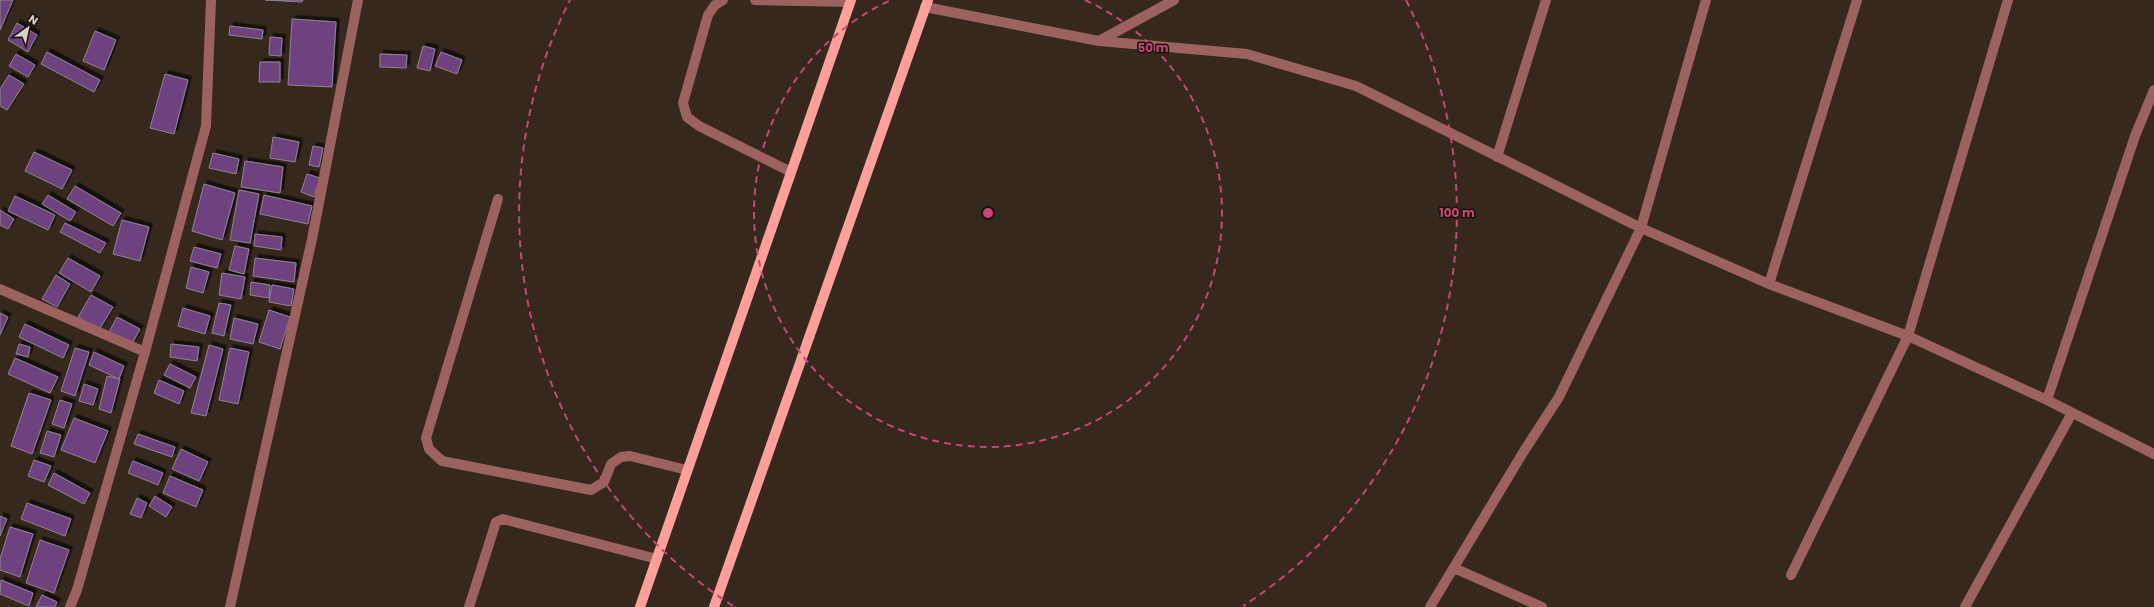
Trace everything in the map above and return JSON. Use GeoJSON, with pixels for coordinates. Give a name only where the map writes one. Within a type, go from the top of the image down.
{"type":"FeatureCollection","features":[{"type":"Feature","properties":{"kind":"main road"},"geometry":{"type":"LineString","coordinates":[[640,607],[851,1]]}},
{"type":"Feature","properties":{"kind":"main road"},"geometry":{"type":"LineString","coordinates":[[714,607],[926,4]]}},
{"type":"Feature","properties":{"kind":"street"},"geometry":{"type":"LineString","coordinates":[[70,607],[77,590],[145,352],[206,126],[211,0]]}},
{"type":"Feature","properties":{"kind":"street"},"geometry":{"type":"LineString","coordinates":[[230,607],[312,239],[358,0]]}},
{"type":"Feature","properties":{"kind":"street"},"geometry":{"type":"LineString","coordinates":[[723,0],[715,5],[708,15],[684,103],[687,117],[699,126],[791,172]]}},
{"type":"Feature","properties":{"kind":"street"},"geometry":{"type":"LineString","coordinates":[[755,0],[851,1]]}},
{"type":"Feature","properties":{"kind":"street"},"geometry":{"type":"LineString","coordinates":[[1099,41],[1174,0]]}},
{"type":"Feature","properties":{"kind":"street"},"geometry":{"type":"LineString","coordinates":[[1497,157],[1546,0]]}},
{"type":"Feature","properties":{"kind":"street"},"geometry":{"type":"LineString","coordinates":[[1430,607],[1440,587],[1454,568],[1524,451],[1559,397],[1641,228],[1706,0]]}},
{"type":"Feature","properties":{"kind":"street"},"geometry":{"type":"LineString","coordinates":[[1769,284],[1857,0]]}},
{"type":"Feature","properties":{"kind":"street"},"geometry":{"type":"LineString","coordinates":[[1791,575],[1908,336],[2008,0]]}},
{"type":"Feature","properties":{"kind":"street"},"geometry":{"type":"LineString","coordinates":[[926,4],[1099,41],[1254,56],[1356,86],[1641,228],[1769,284],[1908,336],[2047,400],[2154,454]]}},
{"type":"Feature","properties":{"kind":"street"},"geometry":{"type":"LineString","coordinates":[[2047,400],[2132,143],[2154,90]]}},
{"type":"Feature","properties":{"kind":"street"},"geometry":{"type":"LineString","coordinates":[[498,199],[426,438],[429,449],[442,461],[592,490],[604,482],[611,464],[621,457],[630,456],[687,470]]}},
{"type":"Feature","properties":{"kind":"street"},"geometry":{"type":"LineString","coordinates":[[0,289],[145,352]]}},
{"type":"Feature","properties":{"kind":"street"},"geometry":{"type":"LineString","coordinates":[[1965,607],[2072,413]]}},
{"type":"Feature","properties":{"kind":"street"},"geometry":{"type":"LineString","coordinates":[[469,607],[496,522],[503,519],[657,559]]}},
{"type":"Feature","properties":{"kind":"street"},"geometry":{"type":"LineString","coordinates":[[1454,568],[1542,607]]}},
{"type":"Feature","properties":{"kind":"building"},"geometry":{"type":"Polygon","coordinates":[[[0,0],[13,0],[0,30],[0,0]]]}},
{"type":"Feature","properties":{"kind":"building"},"geometry":{"type":"Polygon","coordinates":[[[265,0],[303,0],[302,2],[265,0]]]}},
{"type":"Feature","properties":{"kind":"building"},"geometry":{"type":"Polygon","coordinates":[[[292,19],[336,22],[332,87],[288,85],[292,19]]]}},
{"type":"Feature","properties":{"kind":"building"},"geometry":{"type":"Polygon","coordinates":[[[17,23],[37,35],[28,52],[8,40],[17,23]]]}},
{"type":"Feature","properties":{"kind":"building"},"geometry":{"type":"Polygon","coordinates":[[[230,26],[263,30],[262,39],[229,35],[230,26]]]}},
{"type":"Feature","properties":{"kind":"building"},"geometry":{"type":"Polygon","coordinates":[[[95,31],[116,40],[104,70],[83,61],[95,31]]]}},
{"type":"Feature","properties":{"kind":"building"},"geometry":{"type":"Polygon","coordinates":[[[270,37],[282,38],[281,56],[269,55],[270,37]]]}},
{"type":"Feature","properties":{"kind":"building"},"geometry":{"type":"Polygon","coordinates":[[[423,46],[435,49],[430,71],[417,68],[423,46]]]}},
{"type":"Feature","properties":{"kind":"building"},"geometry":{"type":"Polygon","coordinates":[[[47,52],[100,80],[94,92],[41,64],[47,52]]]}},
{"type":"Feature","properties":{"kind":"building"},"geometry":{"type":"Polygon","coordinates":[[[441,52],[462,60],[457,74],[435,66],[441,52]]]}},
{"type":"Feature","properties":{"kind":"building"},"geometry":{"type":"Polygon","coordinates":[[[16,54],[35,65],[28,77],[9,66],[16,54]]]}},
{"type":"Feature","properties":{"kind":"building"},"geometry":{"type":"Polygon","coordinates":[[[380,54],[407,55],[406,68],[380,67],[380,54]]]}},
{"type":"Feature","properties":{"kind":"building"},"geometry":{"type":"Polygon","coordinates":[[[260,62],[280,62],[280,82],[259,82],[260,62]]]}},
{"type":"Feature","properties":{"kind":"building"},"geometry":{"type":"Polygon","coordinates":[[[165,74],[188,80],[174,134],[150,128],[165,74]]]}},
{"type":"Feature","properties":{"kind":"building"},"geometry":{"type":"Polygon","coordinates":[[[9,75],[24,84],[7,110],[0,106],[0,89],[9,75]]]}},
{"type":"Feature","properties":{"kind":"building"},"geometry":{"type":"Polygon","coordinates":[[[273,137],[299,142],[295,162],[270,158],[273,137]]]}},
{"type":"Feature","properties":{"kind":"building"},"geometry":{"type":"Polygon","coordinates":[[[313,146],[323,148],[319,167],[309,165],[313,146]]]}},
{"type":"Feature","properties":{"kind":"building"},"geometry":{"type":"Polygon","coordinates":[[[34,152],[72,170],[62,189],[25,171],[34,152]]]}},
{"type":"Feature","properties":{"kind":"building"},"geometry":{"type":"Polygon","coordinates":[[[213,153],[239,159],[236,174],[209,168],[213,153]]]}},
{"type":"Feature","properties":{"kind":"building"},"geometry":{"type":"Polygon","coordinates":[[[245,161],[283,167],[280,193],[241,187],[245,161]]]}},
{"type":"Feature","properties":{"kind":"building"},"geometry":{"type":"Polygon","coordinates":[[[307,174],[320,178],[314,197],[301,192],[307,174]]]}},
{"type":"Feature","properties":{"kind":"building"},"geometry":{"type":"Polygon","coordinates":[[[204,184],[235,193],[222,240],[192,231],[204,184]]]}},
{"type":"Feature","properties":{"kind":"building"},"geometry":{"type":"Polygon","coordinates":[[[75,186],[121,213],[113,226],[67,199],[75,186]]]}},
{"type":"Feature","properties":{"kind":"building"},"geometry":{"type":"Polygon","coordinates":[[[239,190],[259,194],[250,243],[230,240],[239,190]]]}},
{"type":"Feature","properties":{"kind":"building"},"geometry":{"type":"Polygon","coordinates":[[[48,195],[76,212],[70,221],[42,204],[48,195]]]}},
{"type":"Feature","properties":{"kind":"building"},"geometry":{"type":"Polygon","coordinates":[[[264,195],[312,206],[308,224],[260,214],[264,195]]]}},
{"type":"Feature","properties":{"kind":"building"},"geometry":{"type":"Polygon","coordinates":[[[15,196],[55,215],[48,230],[8,211],[15,196]]]}},
{"type":"Feature","properties":{"kind":"building"},"geometry":{"type":"Polygon","coordinates":[[[0,210],[14,219],[8,229],[0,225],[0,210]]]}},
{"type":"Feature","properties":{"kind":"building"},"geometry":{"type":"Polygon","coordinates":[[[122,220],[149,227],[140,261],[113,254],[122,220]]]}},
{"type":"Feature","properties":{"kind":"building"},"geometry":{"type":"Polygon","coordinates":[[[65,223],[106,243],[100,253],[60,232],[65,223]]]}},
{"type":"Feature","properties":{"kind":"building"},"geometry":{"type":"Polygon","coordinates":[[[255,234],[282,237],[281,250],[254,246],[255,234]]]}},
{"type":"Feature","properties":{"kind":"building"},"geometry":{"type":"Polygon","coordinates":[[[235,246],[249,249],[244,274],[229,270],[235,246]]]}},
{"type":"Feature","properties":{"kind":"building"},"geometry":{"type":"Polygon","coordinates":[[[194,247],[221,254],[217,268],[190,261],[194,247]]]}},
{"type":"Feature","properties":{"kind":"building"},"geometry":{"type":"Polygon","coordinates":[[[68,258],[100,276],[91,292],[59,273],[68,258]]]}},
{"type":"Feature","properties":{"kind":"building"},"geometry":{"type":"Polygon","coordinates":[[[255,258],[296,263],[294,282],[253,276],[255,258]]]}},
{"type":"Feature","properties":{"kind":"building"},"geometry":{"type":"Polygon","coordinates":[[[191,267],[209,272],[203,293],[186,288],[191,267]]]}},
{"type":"Feature","properties":{"kind":"building"},"geometry":{"type":"Polygon","coordinates":[[[222,273],[245,277],[241,299],[219,295],[222,273]]]}},
{"type":"Feature","properties":{"kind":"building"},"geometry":{"type":"Polygon","coordinates":[[[56,275],[70,284],[57,307],[42,299],[56,275]]]}},
{"type":"Feature","properties":{"kind":"building"},"geometry":{"type":"Polygon","coordinates":[[[251,282],[270,285],[269,298],[250,295],[251,282]]]}},
{"type":"Feature","properties":{"kind":"building"},"geometry":{"type":"Polygon","coordinates":[[[272,285],[294,289],[291,306],[269,302],[272,285]]]}},
{"type":"Feature","properties":{"kind":"building"},"geometry":{"type":"Polygon","coordinates":[[[91,295],[113,307],[99,330],[78,317],[91,295]]]}},
{"type":"Feature","properties":{"kind":"building"},"geometry":{"type":"Polygon","coordinates":[[[219,303],[231,305],[224,336],[212,333],[219,303]]]}},
{"type":"Feature","properties":{"kind":"building"},"geometry":{"type":"Polygon","coordinates":[[[183,308],[210,316],[205,334],[178,326],[183,308]]]}},
{"type":"Feature","properties":{"kind":"building"},"geometry":{"type":"Polygon","coordinates":[[[269,310],[290,317],[280,349],[259,342],[269,310]]]}},
{"type":"Feature","properties":{"kind":"building"},"geometry":{"type":"Polygon","coordinates":[[[0,313],[8,317],[0,335],[0,313]]]}},
{"type":"Feature","properties":{"kind":"building"},"geometry":{"type":"Polygon","coordinates":[[[117,317],[140,329],[132,344],[109,332],[117,317]]]}},
{"type":"Feature","properties":{"kind":"building"},"geometry":{"type":"Polygon","coordinates":[[[234,318],[258,324],[253,344],[230,339],[234,318]]]}},
{"type":"Feature","properties":{"kind":"building"},"geometry":{"type":"Polygon","coordinates":[[[25,324],[69,345],[63,358],[19,337],[25,324]]]}},
{"type":"Feature","properties":{"kind":"building"},"geometry":{"type":"Polygon","coordinates":[[[19,344],[30,347],[28,357],[16,354],[19,344]]]}},
{"type":"Feature","properties":{"kind":"building"},"geometry":{"type":"Polygon","coordinates":[[[171,344],[199,347],[197,361],[170,357],[171,344]]]}},
{"type":"Feature","properties":{"kind":"building"},"geometry":{"type":"Polygon","coordinates":[[[209,345],[223,349],[206,416],[191,413],[209,345]]]}},
{"type":"Feature","properties":{"kind":"building"},"geometry":{"type":"Polygon","coordinates":[[[75,348],[89,352],[75,396],[61,391],[75,348]]]}},
{"type":"Feature","properties":{"kind":"building"},"geometry":{"type":"Polygon","coordinates":[[[230,348],[249,352],[238,404],[219,400],[230,348]]]}},
{"type":"Feature","properties":{"kind":"building"},"geometry":{"type":"Polygon","coordinates":[[[94,352],[124,366],[119,379],[89,365],[94,352]]]}},
{"type":"Feature","properties":{"kind":"building"},"geometry":{"type":"Polygon","coordinates":[[[15,358],[58,377],[50,393],[8,374],[15,358]]]}},
{"type":"Feature","properties":{"kind":"building"},"geometry":{"type":"Polygon","coordinates":[[[170,364],[196,377],[190,388],[164,375],[170,364]]]}},
{"type":"Feature","properties":{"kind":"building"},"geometry":{"type":"Polygon","coordinates":[[[107,376],[120,379],[111,413],[99,409],[107,376]]]}},
{"type":"Feature","properties":{"kind":"building"},"geometry":{"type":"Polygon","coordinates":[[[159,380],[184,391],[179,404],[154,393],[159,380]]]}},
{"type":"Feature","properties":{"kind":"building"},"geometry":{"type":"Polygon","coordinates":[[[84,384],[98,389],[93,405],[79,401],[84,384]]]}},
{"type":"Feature","properties":{"kind":"building"},"geometry":{"type":"Polygon","coordinates":[[[29,393],[51,400],[32,454],[11,446],[29,393]]]}},
{"type":"Feature","properties":{"kind":"building"},"geometry":{"type":"Polygon","coordinates":[[[60,400],[72,404],[64,428],[52,424],[60,400]]]}},
{"type":"Feature","properties":{"kind":"building"},"geometry":{"type":"Polygon","coordinates":[[[74,418],[108,431],[95,463],[61,450],[74,418]]]}},
{"type":"Feature","properties":{"kind":"building"},"geometry":{"type":"Polygon","coordinates":[[[47,431],[61,435],[54,457],[40,453],[47,431]]]}},
{"type":"Feature","properties":{"kind":"building"},"geometry":{"type":"Polygon","coordinates":[[[138,434],[175,447],[172,457],[134,444],[138,434]]]}},
{"type":"Feature","properties":{"kind":"building"},"geometry":{"type":"Polygon","coordinates":[[[181,449],[208,462],[199,481],[172,469],[181,449]]]}},
{"type":"Feature","properties":{"kind":"building"},"geometry":{"type":"Polygon","coordinates":[[[34,460],[51,466],[44,482],[28,476],[34,460]]]}},
{"type":"Feature","properties":{"kind":"building"},"geometry":{"type":"Polygon","coordinates":[[[133,461],[163,473],[158,485],[128,473],[133,461]]]}},
{"type":"Feature","properties":{"kind":"building"},"geometry":{"type":"Polygon","coordinates":[[[54,473],[90,493],[84,504],[48,485],[54,473]]]}},
{"type":"Feature","properties":{"kind":"building"},"geometry":{"type":"Polygon","coordinates":[[[170,476],[203,490],[196,507],[163,493],[170,476]]]}},
{"type":"Feature","properties":{"kind":"building"},"geometry":{"type":"Polygon","coordinates":[[[155,496],[172,507],[166,517],[149,506],[155,496]]]}},
{"type":"Feature","properties":{"kind":"building"},"geometry":{"type":"Polygon","coordinates":[[[137,498],[147,503],[141,518],[130,514],[137,498]]]}},
{"type":"Feature","properties":{"kind":"building"},"geometry":{"type":"Polygon","coordinates":[[[27,503],[71,519],[65,536],[21,519],[27,503]]]}},
{"type":"Feature","properties":{"kind":"building"},"geometry":{"type":"Polygon","coordinates":[[[0,516],[7,519],[0,536],[0,516]]]}},
{"type":"Feature","properties":{"kind":"building"},"geometry":{"type":"Polygon","coordinates":[[[10,527],[33,534],[20,577],[0,570],[0,559],[10,527]]]}},
{"type":"Feature","properties":{"kind":"building"},"geometry":{"type":"Polygon","coordinates":[[[40,540],[69,550],[54,593],[26,583],[40,540]]]}},
{"type":"Feature","properties":{"kind":"building"},"geometry":{"type":"Polygon","coordinates":[[[1,580],[33,593],[29,606],[0,594],[1,580]]]}},
{"type":"Feature","properties":{"kind":"building"},"geometry":{"type":"Polygon","coordinates":[[[42,595],[57,602],[55,607],[36,607],[42,595]]]}}]}
